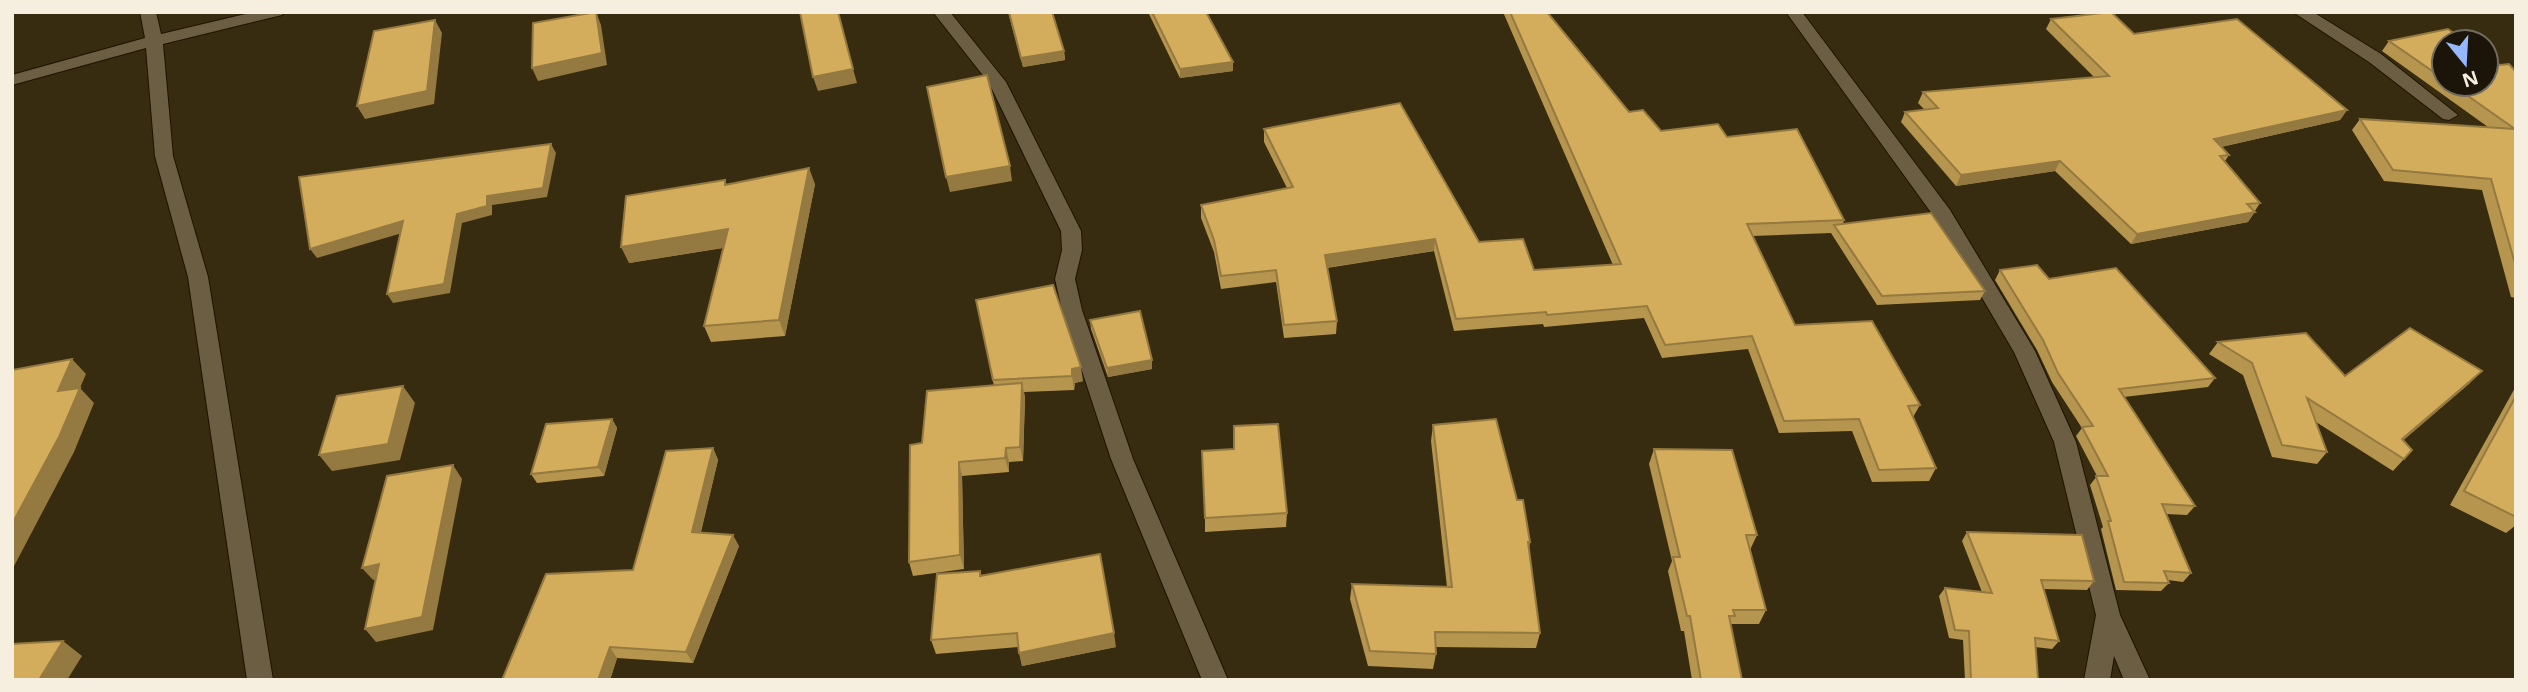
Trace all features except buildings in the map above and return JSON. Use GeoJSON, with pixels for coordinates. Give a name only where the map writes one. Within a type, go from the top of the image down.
{"type":"FeatureCollection","features":[{"type":"Feature","properties":{"kind":"street"},"geometry":{"type":"LineString","coordinates":[[148,12],[154,41],[164,156],[198,277],[260,680]]}},
{"type":"Feature","properties":{"kind":"street"},"geometry":{"type":"LineString","coordinates":[[12,80],[154,41],[276,12]]}},
{"type":"Feature","properties":{"kind":"street"},"geometry":{"type":"LineString","coordinates":[[941,12],[997,82],[1071,231],[1072,250],[1065,279],[1079,332],[1122,458],[1215,680]]}},
{"type":"Feature","properties":{"kind":"street"},"geometry":{"type":"LineString","coordinates":[[1794,12],[1943,215],[2024,351],[2065,442],[2108,615],[2137,680]]}},
{"type":"Feature","properties":{"kind":"street"},"geometry":{"type":"LineString","coordinates":[[2301,12],[2375,58],[2448,115]]}},
{"type":"Feature","properties":{"kind":"street"},"geometry":{"type":"LineString","coordinates":[[2097,680],[2108,615]]}}]}
